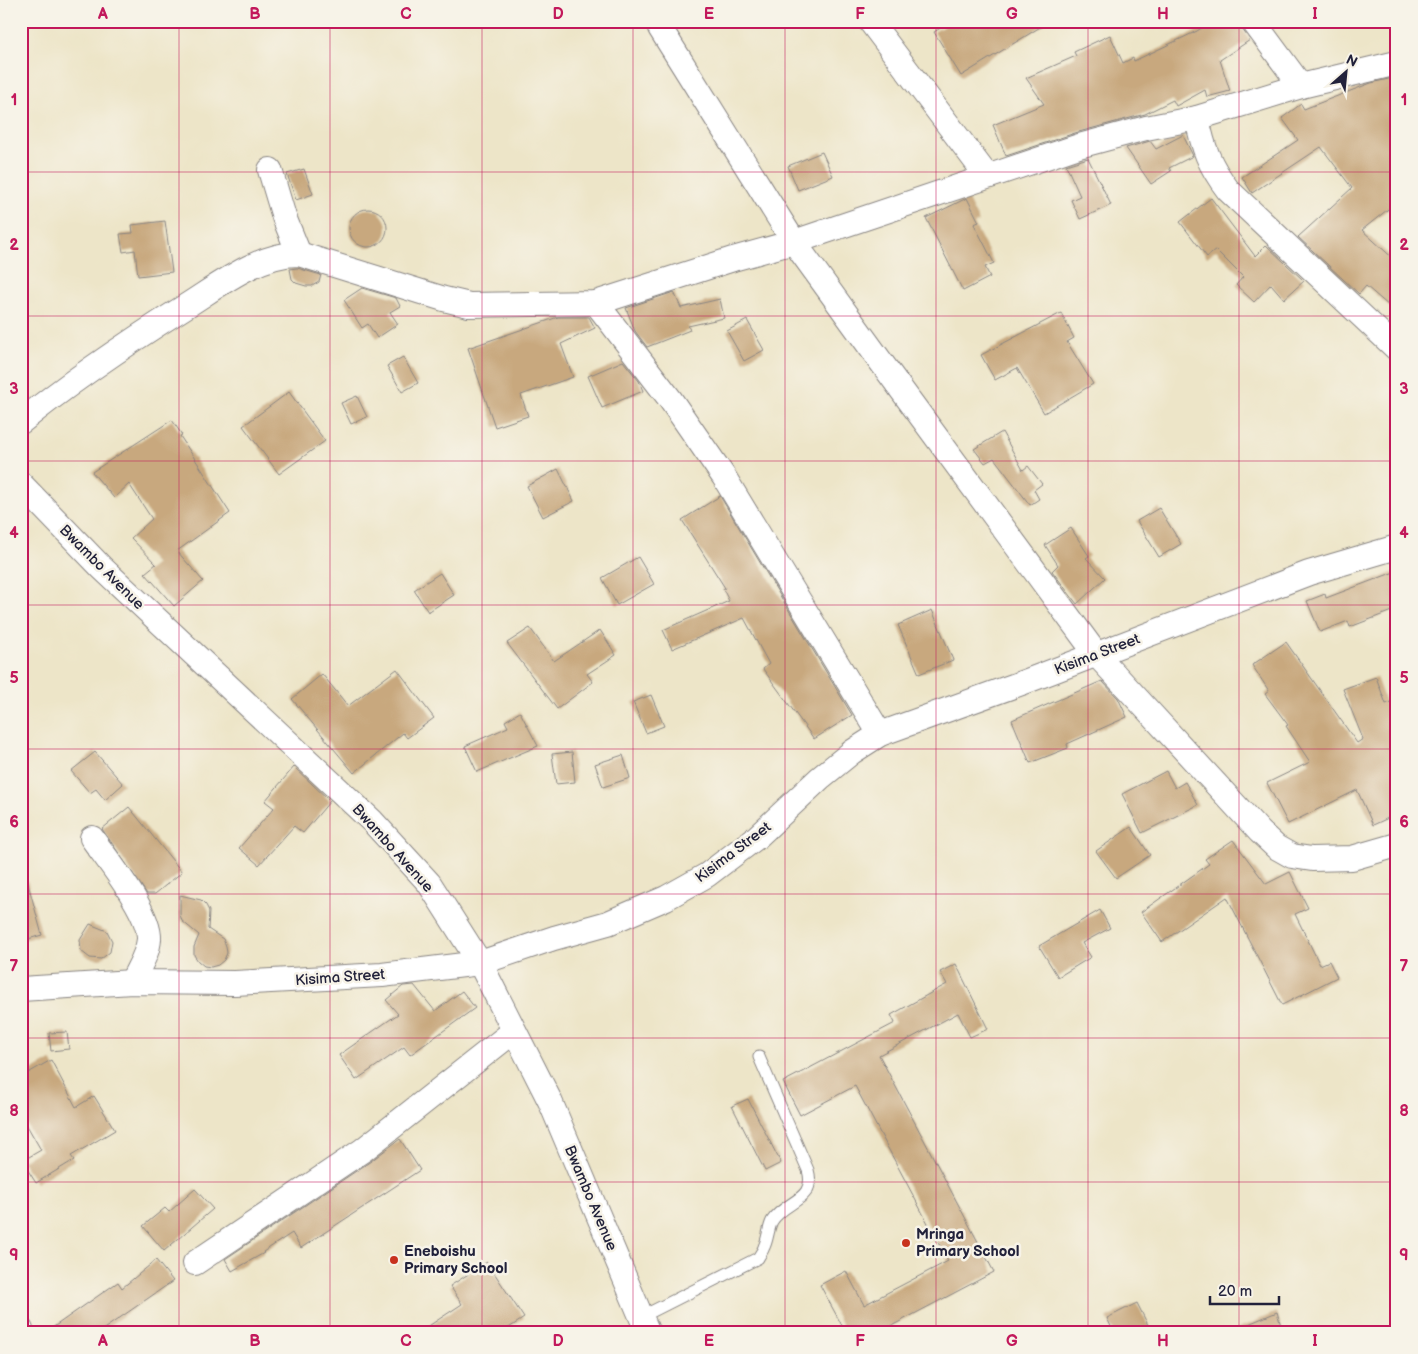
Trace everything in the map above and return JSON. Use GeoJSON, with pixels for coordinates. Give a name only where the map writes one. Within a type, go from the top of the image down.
{"type":"FeatureCollection","features":[{"type":"Feature","properties":{"kind":"street"},"geometry":{"type":"LineString","coordinates":[[870,21],[987,176]]}},
{"type":"Feature","properties":{"kind":"street"},"geometry":{"type":"LineString","coordinates":[[1253,21],[1301,86]]}},
{"type":"Feature","properties":{"kind":"street"},"geometry":{"type":"LineString","coordinates":[[660,28],[794,242],[1096,654],[1276,847],[1292,856],[1312,859],[1352,858],[1397,845]]}},
{"type":"Feature","properties":{"kind":"street"},"geometry":{"type":"LineString","coordinates":[[21,422],[57,392],[229,280],[264,260],[286,254],[298,254],[469,305],[596,303],[733,259],[794,242],[1079,146],[1146,128],[1197,118],[1301,86],[1397,63]]}},
{"type":"Feature","properties":{"kind":"street"},"geometry":{"type":"LineString","coordinates":[[1197,118],[1208,160],[1228,190],[1397,349]]}},
{"type":"Feature","properties":{"kind":"street"},"geometry":{"type":"LineString","coordinates":[[270,170],[284,217],[298,254]]}},
{"type":"Feature","properties":{"kind":"street"},"geometry":{"type":"LineString","coordinates":[[596,303],[670,399],[724,477],[880,734]]}},
{"type":"Feature","properties":{"kind":"street","name":"Bwambo Avenue"},"geometry":{"type":"LineString","coordinates":[[21,484],[102,568],[372,821],[429,883],[480,963],[550,1101],[644,1325]]}},
{"type":"Feature","properties":{"kind":"street","name":"Kisima Street"},"geometry":{"type":"LineString","coordinates":[[21,988],[132,982],[235,982],[382,975],[480,963],[554,938],[608,924],[666,898],[707,875],[757,836],[820,778],[852,752],[880,734],[1027,681],[1309,573],[1397,547]]}},
{"type":"Feature","properties":{"kind":"street"},"geometry":{"type":"LineString","coordinates":[[92,838],[140,907],[148,927],[147,950],[132,982]]}},
{"type":"Feature","properties":{"kind":"street"},"geometry":{"type":"LineString","coordinates":[[195,1263],[364,1150],[514,1031]]}},
{"type":"Feature","properties":{"kind":"lane"},"geometry":{"type":"LineString","coordinates":[[644,1325],[758,1258],[765,1247],[771,1223],[777,1214],[805,1195],[810,1187],[811,1179],[808,1170],[759,1057]]}},
{"type":"Feature","properties":{"kind":"building"},"geometry":{"type":"Polygon","coordinates":[[[952,21],[1050,21],[961,76],[934,32],[952,21]]]}},
{"type":"Feature","properties":{"kind":"building"},"geometry":{"type":"Polygon","coordinates":[[[1212,21],[1239,21],[1250,40],[1220,60],[1230,91],[1207,97],[1205,90],[1176,106],[1173,100],[1145,114],[1075,133],[1006,156],[993,125],[1044,104],[1026,78],[1076,56],[1074,52],[1110,35],[1123,63],[1133,58],[1134,61],[1197,31],[1212,21]]]}},
{"type":"Feature","properties":{"kind":"building"},"geometry":{"type":"Polygon","coordinates":[[[1397,77],[1397,202],[1362,230],[1397,262],[1397,313],[1366,286],[1359,294],[1298,237],[1352,188],[1321,147],[1252,193],[1242,177],[1298,140],[1282,118],[1301,104],[1304,109],[1371,83],[1397,77]]]}},
{"type":"Feature","properties":{"kind":"building"},"geometry":{"type":"Polygon","coordinates":[[[1183,135],[1193,156],[1169,168],[1171,171],[1151,184],[1126,148],[1150,141],[1156,149],[1183,135]]]}},
{"type":"Feature","properties":{"kind":"building"},"geometry":{"type":"Polygon","coordinates":[[[822,152],[833,176],[798,190],[788,166],[822,152]]]}},
{"type":"Feature","properties":{"kind":"building"},"geometry":{"type":"Polygon","coordinates":[[[1088,158],[1111,205],[1080,219],[1071,200],[1080,196],[1066,165],[1088,158]]]}},
{"type":"Feature","properties":{"kind":"building"},"geometry":{"type":"Polygon","coordinates":[[[304,169],[313,194],[296,200],[287,174],[304,169]]]}},
{"type":"Feature","properties":{"kind":"building"},"geometry":{"type":"Polygon","coordinates":[[[967,198],[979,222],[974,224],[994,263],[985,267],[990,277],[963,291],[926,218],[967,198]]]}},
{"type":"Feature","properties":{"kind":"building"},"geometry":{"type":"Polygon","coordinates":[[[1211,198],[1255,256],[1266,245],[1304,281],[1284,299],[1271,284],[1254,302],[1236,285],[1243,277],[1216,250],[1207,257],[1180,222],[1211,198]]]}},
{"type":"Feature","properties":{"kind":"building"},"geometry":{"type":"Polygon","coordinates":[[[368,209],[375,210],[381,215],[386,221],[386,235],[381,241],[375,246],[368,247],[361,246],[355,241],[350,235],[349,228],[350,221],[355,215],[361,210],[368,209]]]}},
{"type":"Feature","properties":{"kind":"building"},"geometry":{"type":"Polygon","coordinates":[[[165,221],[172,272],[138,276],[135,250],[123,252],[120,234],[133,233],[132,225],[165,221]]]}},
{"type":"Feature","properties":{"kind":"building"},"geometry":{"type":"Polygon","coordinates":[[[297,268],[321,275],[319,282],[312,286],[296,283],[292,279],[290,269],[297,268]]]}},
{"type":"Feature","properties":{"kind":"building"},"geometry":{"type":"Polygon","coordinates":[[[362,288],[396,298],[400,306],[390,312],[398,324],[377,338],[368,324],[362,328],[344,300],[362,288]]]}},
{"type":"Feature","properties":{"kind":"building"},"geometry":{"type":"Polygon","coordinates":[[[674,292],[681,308],[720,299],[724,318],[688,326],[690,330],[647,347],[635,331],[626,308],[674,292]]]}},
{"type":"Feature","properties":{"kind":"building"},"geometry":{"type":"Polygon","coordinates":[[[1061,313],[1074,338],[1067,342],[1093,384],[1044,413],[1017,368],[995,380],[981,355],[1061,313]]]}},
{"type":"Feature","properties":{"kind":"building"},"geometry":{"type":"Polygon","coordinates":[[[558,317],[589,317],[595,328],[561,344],[573,377],[521,395],[528,416],[495,427],[468,348],[558,317]]]}},
{"type":"Feature","properties":{"kind":"building"},"geometry":{"type":"Polygon","coordinates":[[[747,320],[764,350],[744,361],[727,331],[747,320]]]}},
{"type":"Feature","properties":{"kind":"building"},"geometry":{"type":"Polygon","coordinates":[[[403,357],[418,383],[402,392],[387,366],[403,357]]]}},
{"type":"Feature","properties":{"kind":"building"},"geometry":{"type":"Polygon","coordinates":[[[623,361],[639,381],[643,391],[602,408],[588,376],[623,361]]]}},
{"type":"Feature","properties":{"kind":"building"},"geometry":{"type":"Polygon","coordinates":[[[289,392],[325,441],[279,474],[243,426],[289,392]]]}},
{"type":"Feature","properties":{"kind":"building"},"geometry":{"type":"Polygon","coordinates":[[[357,396],[367,417],[351,424],[341,403],[357,396]]]}},
{"type":"Feature","properties":{"kind":"building"},"geometry":{"type":"Polygon","coordinates":[[[172,420],[182,435],[180,436],[230,513],[177,551],[203,581],[174,606],[145,573],[156,564],[131,538],[152,519],[129,484],[114,498],[92,472],[172,420]]]}},
{"type":"Feature","properties":{"kind":"building"},"geometry":{"type":"Polygon","coordinates":[[[1002,432],[1023,470],[1028,466],[1042,484],[1034,490],[1039,499],[1030,505],[994,458],[985,463],[974,449],[1002,432]]]}},
{"type":"Feature","properties":{"kind":"building"},"geometry":{"type":"Polygon","coordinates":[[[558,469],[574,501],[543,517],[527,486],[558,469]]]}},
{"type":"Feature","properties":{"kind":"building"},"geometry":{"type":"Polygon","coordinates":[[[720,496],[852,715],[814,739],[763,669],[769,664],[744,618],[672,649],[663,630],[729,601],[723,589],[725,588],[682,520],[720,496]]]}},
{"type":"Feature","properties":{"kind":"building"},"geometry":{"type":"Polygon","coordinates":[[[1159,508],[1181,544],[1159,557],[1137,521],[1159,508]]]}},
{"type":"Feature","properties":{"kind":"building"},"geometry":{"type":"Polygon","coordinates":[[[1071,528],[1089,556],[1086,558],[1105,578],[1077,604],[1052,571],[1058,565],[1045,545],[1071,528]]]}},
{"type":"Feature","properties":{"kind":"building"},"geometry":{"type":"Polygon","coordinates":[[[638,557],[654,584],[617,605],[602,578],[638,557]]]}},
{"type":"Feature","properties":{"kind":"building"},"geometry":{"type":"Polygon","coordinates":[[[1397,571],[1397,609],[1350,627],[1348,621],[1320,632],[1307,601],[1325,594],[1326,598],[1397,571]]]}},
{"type":"Feature","properties":{"kind":"building"},"geometry":{"type":"Polygon","coordinates":[[[440,573],[454,595],[428,612],[414,590],[440,573]]]}},
{"type":"Feature","properties":{"kind":"building"},"geometry":{"type":"Polygon","coordinates":[[[932,610],[953,660],[919,674],[898,625],[932,610]]]}},
{"type":"Feature","properties":{"kind":"building"},"geometry":{"type":"Polygon","coordinates":[[[530,628],[554,661],[600,630],[616,655],[587,674],[593,682],[557,709],[507,643],[530,628]]]}},
{"type":"Feature","properties":{"kind":"building"},"geometry":{"type":"Polygon","coordinates":[[[1286,642],[1357,743],[1363,739],[1343,689],[1376,677],[1386,704],[1397,699],[1397,814],[1373,825],[1357,790],[1288,824],[1267,783],[1310,762],[1286,726],[1288,725],[1265,694],[1269,691],[1252,665],[1286,642]]]}},
{"type":"Feature","properties":{"kind":"building"},"geometry":{"type":"Polygon","coordinates":[[[397,669],[434,718],[407,738],[403,733],[354,773],[292,699],[322,674],[348,706],[397,669]]]}},
{"type":"Feature","properties":{"kind":"building"},"geometry":{"type":"Polygon","coordinates":[[[1102,681],[1118,698],[1127,717],[1067,744],[1068,748],[1030,763],[1012,720],[1102,681]]]}},
{"type":"Feature","properties":{"kind":"building"},"geometry":{"type":"Polygon","coordinates":[[[651,695],[664,726],[646,733],[633,702],[651,695]]]}},
{"type":"Feature","properties":{"kind":"building"},"geometry":{"type":"Polygon","coordinates":[[[520,712],[538,746],[477,772],[465,746],[508,727],[505,721],[520,712]]]}},
{"type":"Feature","properties":{"kind":"building"},"geometry":{"type":"Polygon","coordinates":[[[95,752],[123,784],[105,800],[96,789],[90,793],[71,771],[95,752]]]}},
{"type":"Feature","properties":{"kind":"building"},"geometry":{"type":"Polygon","coordinates":[[[572,752],[575,782],[556,784],[552,754],[572,752]]]}},
{"type":"Feature","properties":{"kind":"building"},"geometry":{"type":"Polygon","coordinates":[[[623,755],[630,778],[603,787],[595,764],[623,755]]]}},
{"type":"Feature","properties":{"kind":"building"},"geometry":{"type":"Polygon","coordinates":[[[294,767],[330,801],[303,833],[294,826],[259,865],[239,848],[274,808],[265,801],[294,767]]]}},
{"type":"Feature","properties":{"kind":"building"},"geometry":{"type":"Polygon","coordinates":[[[1166,771],[1175,788],[1185,782],[1198,805],[1142,833],[1122,794],[1166,771]]]}},
{"type":"Feature","properties":{"kind":"building"},"geometry":{"type":"Polygon","coordinates":[[[129,807],[182,872],[155,894],[147,894],[102,829],[129,807]]]}},
{"type":"Feature","properties":{"kind":"building"},"geometry":{"type":"Polygon","coordinates":[[[1131,827],[1150,855],[1116,878],[1096,851],[1131,827]]]}},
{"type":"Feature","properties":{"kind":"building"},"geometry":{"type":"Polygon","coordinates":[[[1233,840],[1266,884],[1290,872],[1308,908],[1295,914],[1320,965],[1329,961],[1337,977],[1282,1005],[1227,897],[1162,942],[1141,912],[1209,864],[1205,859],[1233,840]]]}},
{"type":"Feature","properties":{"kind":"building"},"geometry":{"type":"Polygon","coordinates":[[[21,880],[27,880],[42,935],[21,941],[21,880]]]}},
{"type":"Feature","properties":{"kind":"building"},"geometry":{"type":"Polygon","coordinates":[[[180,895],[201,900],[206,905],[209,911],[208,929],[223,939],[226,946],[227,953],[224,960],[218,965],[204,966],[194,955],[194,947],[199,935],[182,921],[180,915],[180,895]]]}},
{"type":"Feature","properties":{"kind":"building"},"geometry":{"type":"Polygon","coordinates":[[[1100,910],[1110,928],[1082,943],[1091,957],[1058,977],[1039,946],[1100,910]]]}},
{"type":"Feature","properties":{"kind":"building"},"geometry":{"type":"Polygon","coordinates":[[[90,924],[107,931],[112,941],[110,952],[101,959],[90,958],[81,951],[80,940],[90,924]]]}},
{"type":"Feature","properties":{"kind":"building"},"geometry":{"type":"Polygon","coordinates":[[[956,964],[988,1029],[970,1037],[958,1013],[879,1055],[994,1272],[878,1333],[846,1333],[820,1285],[846,1271],[864,1305],[948,1261],[855,1086],[800,1115],[783,1082],[895,1023],[891,1015],[947,984],[940,972],[956,964]]]}},
{"type":"Feature","properties":{"kind":"building"},"geometry":{"type":"Polygon","coordinates":[[[414,985],[435,1011],[462,991],[475,1008],[410,1055],[404,1047],[356,1080],[339,1055],[398,1014],[386,1000],[403,986],[414,985]]]}},
{"type":"Feature","properties":{"kind":"building"},"geometry":{"type":"Polygon","coordinates":[[[67,1032],[69,1049],[51,1051],[49,1033],[67,1032]]]}},
{"type":"Feature","properties":{"kind":"building"},"geometry":{"type":"Polygon","coordinates":[[[51,1060],[76,1107],[94,1096],[115,1130],[71,1156],[74,1160],[36,1183],[22,1161],[41,1150],[21,1115],[21,1077],[51,1060]]]}},
{"type":"Feature","properties":{"kind":"building"},"geometry":{"type":"Polygon","coordinates":[[[748,1099],[781,1163],[765,1171],[732,1106],[748,1099]]]}},
{"type":"Feature","properties":{"kind":"building"},"geometry":{"type":"Polygon","coordinates":[[[400,1139],[420,1170],[301,1248],[292,1233],[264,1253],[232,1271],[225,1259],[371,1161],[400,1139]]]}},
{"type":"Feature","properties":{"kind":"building"},"geometry":{"type":"Polygon","coordinates":[[[195,1189],[213,1209],[164,1251],[143,1226],[165,1208],[169,1212],[195,1189]]]}},
{"type":"Feature","properties":{"kind":"building"},"geometry":{"type":"Polygon","coordinates":[[[156,1260],[173,1281],[98,1333],[45,1333],[118,1282],[122,1288],[156,1260]]]}},
{"type":"Feature","properties":{"kind":"building"},"geometry":{"type":"Polygon","coordinates":[[[487,1262],[524,1318],[501,1333],[418,1333],[462,1304],[450,1286],[487,1262]]]}},
{"type":"Feature","properties":{"kind":"building"},"geometry":{"type":"Polygon","coordinates":[[[1137,1303],[1152,1333],[1114,1333],[1107,1318],[1137,1303]]]}},
{"type":"Feature","properties":{"kind":"building"},"geometry":{"type":"Polygon","coordinates":[[[1277,1312],[1283,1333],[1227,1333],[1277,1312]]]}},
{"type":"Feature","properties":{"kind":"place","name":"Mringa Primary School"},"geometry":{"type":"Point","coordinates":[906,1243]}},
{"type":"Feature","properties":{"kind":"place","name":"Eneboishu Primary School"},"geometry":{"type":"Point","coordinates":[394,1260]}}]}
